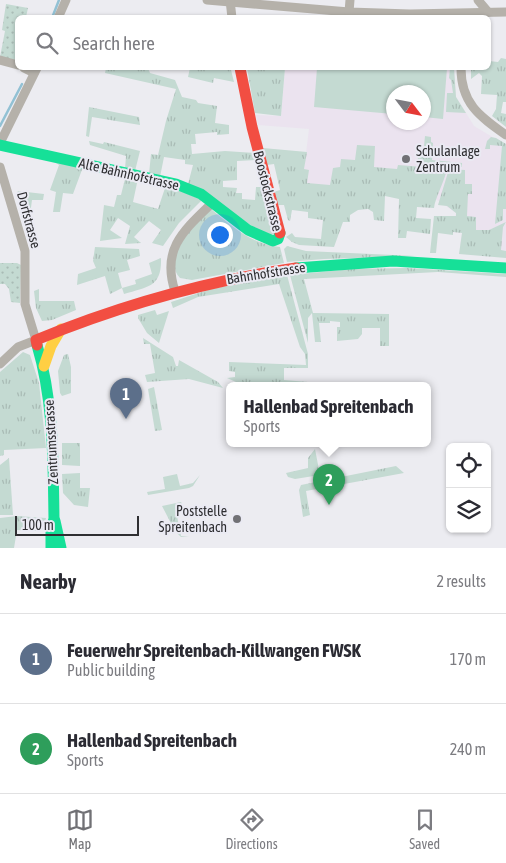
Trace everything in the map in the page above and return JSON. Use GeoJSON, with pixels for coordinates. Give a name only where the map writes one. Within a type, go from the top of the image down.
{"type":"FeatureCollection","features":[{"type":"Feature","properties":{"kind":"street"},"geometry":{"type":"LineString","coordinates":[[59,15],[66,0]]}},
{"type":"Feature","properties":{"kind":"street"},"geometry":{"type":"LineString","coordinates":[[207,0],[349,12],[460,15],[506,12]]}},
{"type":"Feature","properties":{"kind":"street"},"geometry":{"type":"LineString","coordinates":[[349,12],[350,0]]}},
{"type":"Feature","properties":{"kind":"street"},"geometry":{"type":"LineString","coordinates":[[478,0],[488,12]]}},
{"type":"Feature","properties":{"kind":"street"},"geometry":{"type":"LineString","coordinates":[[230,2],[232,15]]}},
{"type":"Feature","properties":{"kind":"street"},"geometry":{"type":"LineString","coordinates":[[0,60],[15,64]]}},
{"type":"Feature","properties":{"kind":"street"},"geometry":{"type":"LineString","coordinates":[[0,144],[36,70]]}},
{"type":"Feature","properties":{"kind":"street","name":"Boostockstrasse"},"geometry":{"type":"LineString","coordinates":[[212,203],[248,230],[263,238],[273,241],[280,236],[252,127],[240,70]]}},
{"type":"Feature","properties":{"kind":"street"},"geometry":{"type":"LineString","coordinates":[[461,70],[462,89],[466,98],[484,120],[506,135]]}},
{"type":"Feature","properties":{"kind":"street","name":"Alte Bahnhofstrasse"},"geometry":{"type":"LineString","coordinates":[[0,144],[176,184],[201,194],[212,203]]}},
{"type":"Feature","properties":{"kind":"street","name":"Dorfstrasse"},"geometry":{"type":"LineString","coordinates":[[0,167],[25,251],[25,304],[36,340]]}},
{"type":"Feature","properties":{"kind":"street"},"geometry":{"type":"LineString","coordinates":[[175,291],[171,274],[170,255],[181,236],[212,203]]}},
{"type":"Feature","properties":{"kind":"street","name":"Bahnhofstrasse"},"geometry":{"type":"LineString","coordinates":[[36,340],[129,304],[175,291],[274,271],[356,262],[393,261],[506,268]]}},
{"type":"Feature","properties":{"kind":"street"},"geometry":{"type":"LineString","coordinates":[[44,366],[51,346],[61,329]]}},
{"type":"Feature","properties":{"kind":"street"},"geometry":{"type":"LineString","coordinates":[[0,364],[18,347],[36,340]]}},
{"type":"Feature","properties":{"kind":"street","name":"Zentrumsstrasse"},"geometry":{"type":"LineString","coordinates":[[36,340],[44,366],[50,402],[53,445],[54,519],[51,528],[51,548]]}},
{"type":"Feature","properties":{"kind":"street","name":"Zentrumsstrasse"},"geometry":{"type":"LineString","coordinates":[[54,519],[58,529],[61,548]]}},
{"type":"Feature","properties":{"kind":"shaded area","name":"Schulanlage Zentrum"},"geometry":{"type":"Polygon","coordinates":[[[285,70],[454,70],[456,97],[474,126],[506,145],[504,209],[506,209],[506,251],[460,245],[462,233],[453,232],[456,213],[437,200],[307,184],[304,169],[309,129],[258,125],[256,115],[281,116],[285,70]]]}},
{"type":"Feature","properties":{"kind":"green space"},"geometry":{"type":"Polygon","coordinates":[[[6,4],[28,8],[26,15],[15,15],[15,60],[0,57],[5,31],[2,30],[6,4]]]}},
{"type":"Feature","properties":{"kind":"green space"},"geometry":{"type":"Polygon","coordinates":[[[501,58],[506,59],[506,102],[503,102],[501,113],[506,114],[506,127],[492,116],[496,109],[497,95],[481,94],[482,76],[479,73],[471,79],[471,70],[491,70],[491,61],[498,62],[501,58]]]}},
{"type":"Feature","properties":{"kind":"green space"},"geometry":{"type":"Polygon","coordinates":[[[106,70],[149,70],[150,73],[175,80],[182,97],[196,100],[198,103],[217,106],[215,123],[229,125],[229,134],[217,135],[217,132],[195,134],[196,144],[191,144],[192,154],[225,151],[255,153],[256,160],[237,161],[237,180],[223,181],[223,187],[237,188],[236,193],[242,193],[242,199],[255,200],[256,187],[263,187],[276,232],[269,237],[188,184],[193,165],[185,164],[185,160],[164,157],[160,177],[149,174],[151,154],[158,155],[176,89],[105,73],[106,70]]]}},
{"type":"Feature","properties":{"kind":"green space"},"geometry":{"type":"Polygon","coordinates":[[[190,70],[231,70],[234,82],[214,78],[213,83],[188,77],[190,70]]]}},
{"type":"Feature","properties":{"kind":"green space"},"geometry":{"type":"Polygon","coordinates":[[[247,70],[285,70],[281,116],[255,113],[247,70]]]}},
{"type":"Feature","properties":{"kind":"green space"},"geometry":{"type":"Polygon","coordinates":[[[317,70],[447,70],[443,119],[431,118],[431,85],[386,85],[386,113],[314,107],[317,70]]]}},
{"type":"Feature","properties":{"kind":"green space"},"geometry":{"type":"Polygon","coordinates":[[[450,70],[454,70],[456,97],[466,113],[446,112],[447,93],[453,93],[449,78],[450,70]]]}},
{"type":"Feature","properties":{"kind":"green space"},"geometry":{"type":"Polygon","coordinates":[[[89,107],[139,117],[140,125],[92,117],[89,137],[86,136],[89,107]]]}},
{"type":"Feature","properties":{"kind":"green space"},"geometry":{"type":"Polygon","coordinates":[[[425,136],[431,137],[431,142],[433,143],[432,160],[462,163],[462,167],[419,162],[417,156],[428,156],[429,147],[424,146],[425,136]]]}},
{"type":"Feature","properties":{"kind":"green space"},"geometry":{"type":"Polygon","coordinates":[[[491,137],[506,144],[506,209],[503,209],[503,220],[495,224],[502,146],[490,145],[490,149],[485,149],[487,141],[491,137]]]}},
{"type":"Feature","properties":{"kind":"green space"},"geometry":{"type":"Polygon","coordinates":[[[89,141],[103,144],[104,142],[140,151],[135,171],[125,169],[126,156],[90,145],[89,141]]]}},
{"type":"Feature","properties":{"kind":"green space"},"geometry":{"type":"Polygon","coordinates":[[[357,145],[375,146],[374,167],[397,169],[398,165],[447,169],[434,208],[417,207],[416,218],[431,219],[430,234],[407,231],[406,238],[398,238],[399,199],[385,196],[384,221],[374,220],[373,212],[368,209],[358,210],[350,215],[350,222],[343,222],[334,247],[299,245],[292,242],[286,237],[292,233],[295,237],[321,239],[323,220],[308,218],[308,212],[292,210],[290,221],[288,220],[284,205],[277,205],[273,192],[280,190],[274,164],[267,165],[263,148],[307,152],[304,169],[309,170],[307,183],[330,185],[333,168],[340,167],[341,159],[355,160],[357,145]]]}},
{"type":"Feature","properties":{"kind":"green space"},"geometry":{"type":"Polygon","coordinates":[[[56,163],[83,167],[73,194],[63,193],[60,212],[53,212],[56,192],[50,190],[59,165],[56,163]]]}},
{"type":"Feature","properties":{"kind":"green space"},"geometry":{"type":"Polygon","coordinates":[[[449,169],[465,170],[465,184],[472,184],[472,194],[468,194],[467,216],[476,217],[476,230],[489,230],[506,222],[503,227],[501,250],[506,251],[506,258],[459,254],[462,233],[453,232],[453,235],[438,233],[436,253],[430,253],[434,216],[456,216],[456,213],[447,206],[438,205],[449,169]]]}},
{"type":"Feature","properties":{"kind":"green space"},"geometry":{"type":"Polygon","coordinates":[[[125,179],[137,183],[133,202],[158,209],[166,185],[202,200],[179,223],[163,246],[152,243],[161,230],[149,221],[134,237],[141,243],[125,244],[130,226],[118,218],[110,230],[122,238],[100,241],[104,205],[114,207],[117,195],[121,195],[125,179]]]}},
{"type":"Feature","properties":{"kind":"green space"},"geometry":{"type":"Polygon","coordinates":[[[18,191],[44,194],[43,200],[32,200],[29,222],[26,222],[18,191]]]}},
{"type":"Feature","properties":{"kind":"green space"},"geometry":{"type":"Polygon","coordinates":[[[211,209],[243,234],[260,242],[280,247],[284,263],[192,280],[180,278],[175,270],[174,260],[177,251],[190,231],[211,209]]]}},
{"type":"Feature","properties":{"kind":"green space"},"geometry":{"type":"Polygon","coordinates":[[[287,246],[306,251],[415,256],[287,262],[284,249],[287,246]]]}},
{"type":"Feature","properties":{"kind":"green space"},"geometry":{"type":"Polygon","coordinates":[[[95,247],[139,249],[140,256],[127,260],[130,270],[118,273],[122,288],[110,294],[105,276],[77,285],[78,274],[96,268],[93,261],[95,247]]]}},
{"type":"Feature","properties":{"kind":"green space"},"geometry":{"type":"Polygon","coordinates":[[[161,258],[159,275],[152,284],[140,290],[124,294],[122,288],[136,284],[135,280],[152,274],[149,263],[161,258]]]}},
{"type":"Feature","properties":{"kind":"green space"},"geometry":{"type":"Polygon","coordinates":[[[0,263],[17,263],[21,265],[20,303],[11,302],[9,289],[5,284],[0,284],[0,263]]]}},
{"type":"Feature","properties":{"kind":"green space"},"geometry":{"type":"Polygon","coordinates":[[[407,268],[506,274],[506,277],[438,272],[304,279],[313,313],[389,314],[389,346],[380,346],[380,328],[362,328],[362,334],[358,339],[337,341],[337,327],[340,327],[340,322],[330,321],[330,323],[319,323],[321,342],[315,342],[312,313],[308,318],[308,343],[290,275],[352,269],[407,268]]]}},
{"type":"Feature","properties":{"kind":"green space"},"geometry":{"type":"Polygon","coordinates":[[[287,275],[308,354],[308,368],[284,368],[284,380],[308,382],[236,382],[227,378],[235,377],[235,372],[229,371],[229,362],[306,365],[305,354],[300,347],[279,284],[198,297],[173,308],[171,302],[211,289],[287,275]]]}},
{"type":"Feature","properties":{"kind":"green space"},"geometry":{"type":"Polygon","coordinates":[[[39,289],[39,301],[74,301],[76,310],[52,320],[42,321],[36,308],[34,291],[39,289]]]}},
{"type":"Feature","properties":{"kind":"green space"},"geometry":{"type":"Polygon","coordinates":[[[155,310],[157,315],[169,311],[159,343],[147,333],[138,318],[138,315],[155,310]]]}},
{"type":"Feature","properties":{"kind":"green space"},"geometry":{"type":"Polygon","coordinates":[[[143,338],[173,357],[176,366],[178,366],[179,360],[218,382],[223,388],[189,379],[147,382],[145,375],[155,373],[150,344],[144,344],[143,338]]]}},
{"type":"Feature","properties":{"kind":"green space"},"geometry":{"type":"Polygon","coordinates":[[[23,352],[30,355],[39,383],[46,448],[4,450],[4,455],[0,456],[0,372],[23,352]]]}},
{"type":"Feature","properties":{"kind":"green space"},"geometry":{"type":"Polygon","coordinates":[[[68,354],[71,367],[71,393],[62,396],[60,393],[58,371],[64,355],[68,354]]]}},
{"type":"Feature","properties":{"kind":"green space"},"geometry":{"type":"Polygon","coordinates":[[[154,387],[162,430],[155,431],[148,389],[154,387]]]}},
{"type":"Feature","properties":{"kind":"green space"},"geometry":{"type":"Polygon","coordinates":[[[62,443],[80,443],[80,466],[62,465],[62,443]]]}},
{"type":"Feature","properties":{"kind":"green space"},"geometry":{"type":"Polygon","coordinates":[[[315,449],[320,475],[295,479],[288,477],[286,473],[308,468],[308,458],[315,449]]]}},
{"type":"Feature","properties":{"kind":"green space"},"geometry":{"type":"Polygon","coordinates":[[[9,458],[13,515],[0,515],[0,465],[9,458]]]}},
{"type":"Feature","properties":{"kind":"green space"},"geometry":{"type":"Polygon","coordinates":[[[396,466],[404,473],[306,491],[310,515],[303,517],[299,490],[301,485],[396,466]]]}},
{"type":"Feature","properties":{"kind":"green space"},"geometry":{"type":"Polygon","coordinates":[[[80,473],[80,488],[90,488],[88,507],[74,505],[63,493],[62,474],[80,473]]]}},
{"type":"Feature","properties":{"kind":"green space"},"geometry":{"type":"Polygon","coordinates":[[[177,474],[180,486],[193,483],[200,475],[193,486],[189,488],[148,495],[147,492],[165,489],[163,477],[177,474]]]}},
{"type":"Feature","properties":{"kind":"green space"},"geometry":{"type":"Polygon","coordinates":[[[181,502],[182,504],[175,506],[181,536],[189,536],[181,537],[175,531],[162,506],[181,502]]]}},
{"type":"Feature","properties":{"kind":"green space"},"geometry":{"type":"Polygon","coordinates":[[[17,516],[46,518],[43,529],[35,531],[17,530],[14,548],[0,548],[0,518],[17,516]]]}},
{"type":"Feature","properties":{"kind":"waterway"},"geometry":{"type":"LineString","coordinates":[[53,15],[59,0]]}},
{"type":"Feature","properties":{"kind":"waterway"},"geometry":{"type":"LineString","coordinates":[[0,126],[22,84]]}},
{"type":"Feature","properties":{"kind":"traffic: fast"},"geometry":{"type":"LineString","coordinates":[[0,145],[176,184],[201,194],[248,230],[273,241],[278,239],[280,233]]}},
{"type":"Feature","properties":{"kind":"traffic: fast"},"geometry":{"type":"LineString","coordinates":[[296,268],[393,261],[506,268]]}},
{"type":"Feature","properties":{"kind":"traffic: fast"},"geometry":{"type":"LineString","coordinates":[[37,345],[43,366],[50,410],[54,519],[51,528],[51,548]]}},
{"type":"Feature","properties":{"kind":"traffic: fast"},"geometry":{"type":"LineString","coordinates":[[55,521],[61,548]]}},
{"type":"Feature","properties":{"kind":"traffic: slow"},"geometry":{"type":"LineString","coordinates":[[44,366],[51,346],[61,329]]}},
{"type":"Feature","properties":{"kind":"traffic: jam"},"geometry":{"type":"LineString","coordinates":[[240,70],[252,127],[280,233]]}},
{"type":"Feature","properties":{"kind":"traffic: jam"},"geometry":{"type":"LineString","coordinates":[[37,345],[36,340],[132,305],[197,287],[296,268]]}},
{"type":"Feature","properties":{"kind":"place","name":"Schulanlage Zentrum"},"geometry":{"type":"Point","coordinates":[406,159]}},
{"type":"Feature","properties":{"kind":"place","name":"Feuerwehr Spreitenbach-Killwangen FWSK"},"geometry":{"type":"Point","coordinates":[126,419]}},
{"type":"Feature","properties":{"kind":"place","name":"Hallenbad Spreitenbach"},"geometry":{"type":"Point","coordinates":[329,505]}},
{"type":"Feature","properties":{"kind":"place","name":"Poststelle Spreitenbach"},"geometry":{"type":"Point","coordinates":[237,519]}}]}
